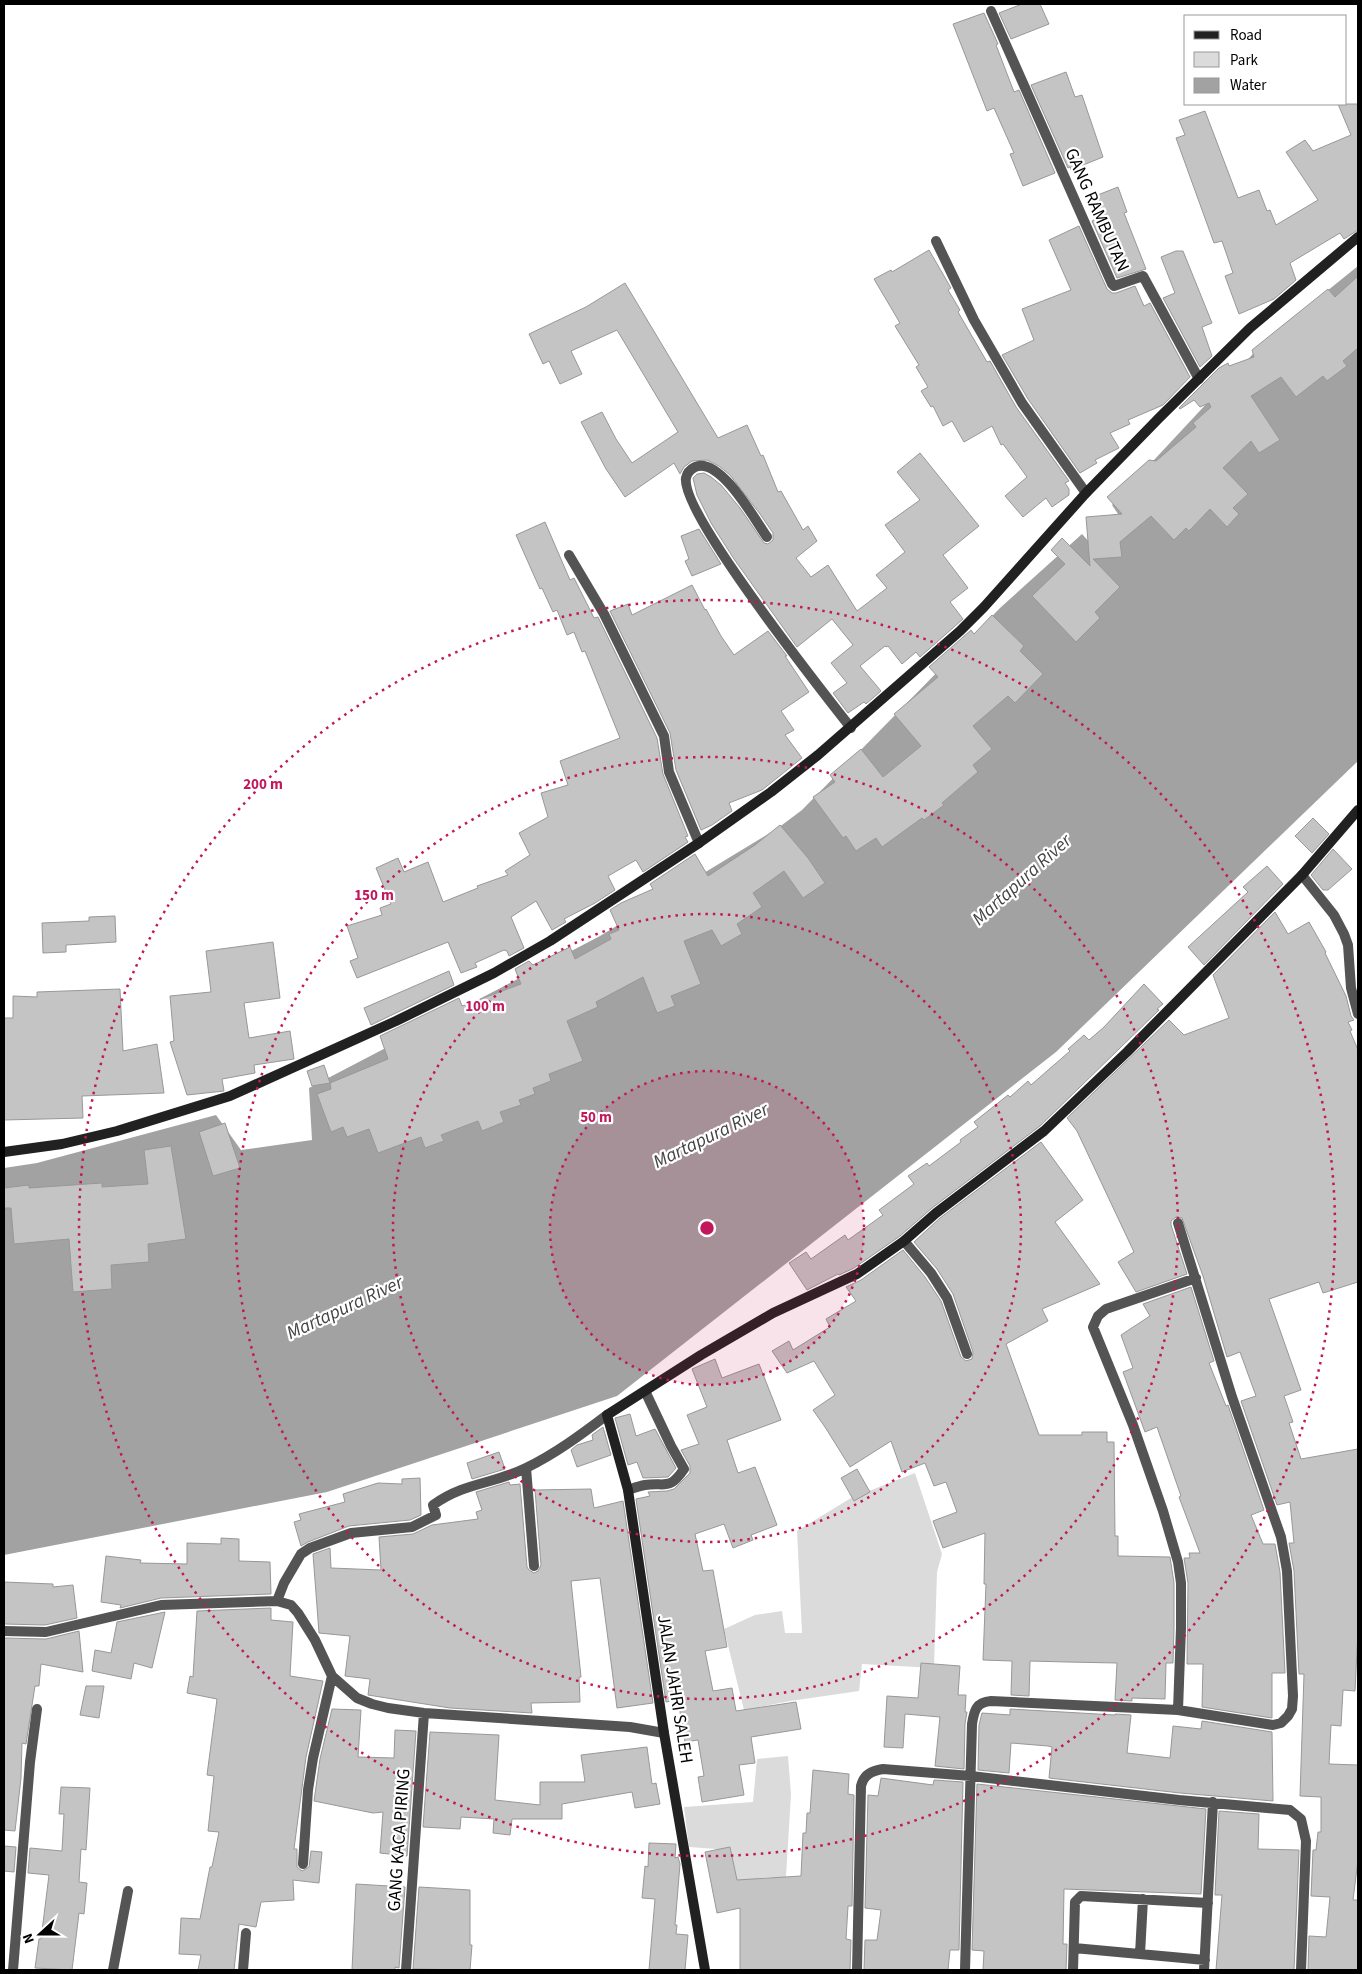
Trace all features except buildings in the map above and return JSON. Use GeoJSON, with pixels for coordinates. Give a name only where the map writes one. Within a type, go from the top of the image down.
{"type":"FeatureCollection","features":[{"type":"Feature","properties":{"kind":"street","name":"GANG RAMBUTAN"},"geometry":{"type":"LineString","coordinates":[[991,11],[1112,284],[1114,286],[1143,276],[1199,379]]}},
{"type":"Feature","properties":{"kind":"street"},"geometry":{"type":"LineString","coordinates":[[4,1152],[62,1144],[117,1131],[239,1092],[396,1021],[494,973],[550,941],[698,843],[771,792],[851,728],[984,607],[1086,492],[1250,328],[1358,237]]}},
{"type":"Feature","properties":{"kind":"street"},"geometry":{"type":"LineString","coordinates":[[936,241],[974,320],[1022,403],[1086,492]]}},
{"type":"Feature","properties":{"kind":"street"},"geometry":{"type":"LineString","coordinates":[[767,537],[718,471],[702,465],[688,472],[686,478],[689,494],[720,551],[776,631],[851,728]]}},
{"type":"Feature","properties":{"kind":"street"},"geometry":{"type":"LineString","coordinates":[[569,555],[604,614],[664,736],[669,772],[698,843]]}},
{"type":"Feature","properties":{"kind":"street"},"geometry":{"type":"LineString","coordinates":[[277,1601],[284,1583],[300,1554],[310,1548],[351,1533],[412,1527],[436,1515],[434,1505],[447,1495],[526,1468],[701,1355],[773,1313],[857,1274],[904,1240],[936,1213],[1044,1131],[1127,1052],[1302,875],[1358,810]]}},
{"type":"Feature","properties":{"kind":"street"},"geometry":{"type":"LineString","coordinates":[[1302,875],[1334,915],[1344,934],[1348,945],[1351,988],[1358,1014]]}},
{"type":"Feature","properties":{"kind":"street"},"geometry":{"type":"LineString","coordinates":[[965,1970],[971,1776],[974,1712],[977,1707],[985,1702],[1178,1710],[1273,1725],[1281,1723],[1292,1709],[1287,1571],[1281,1537],[1232,1397],[1178,1223]]}},
{"type":"Feature","properties":{"kind":"street"},"geometry":{"type":"LineString","coordinates":[[904,1240],[931,1273],[947,1298],[967,1354]]}},
{"type":"Feature","properties":{"kind":"street"},"geometry":{"type":"LineString","coordinates":[[1178,1710],[1181,1583],[1178,1562],[1163,1511],[1133,1425],[1093,1327],[1098,1316],[1106,1309],[1196,1278]]}},
{"type":"Feature","properties":{"kind":"street"},"geometry":{"type":"LineString","coordinates":[[628,1490],[646,1485],[661,1486],[669,1484],[677,1481],[684,1470],[645,1391]]}},
{"type":"Feature","properties":{"kind":"street","name":"JALAN JAHRI SALEH"},"geometry":{"type":"LineString","coordinates":[[607,1415],[628,1490],[664,1733],[705,1970]]}},
{"type":"Feature","properties":{"kind":"street"},"geometry":{"type":"LineString","coordinates":[[526,1468],[534,1566]]}},
{"type":"Feature","properties":{"kind":"street"},"geometry":{"type":"LineString","coordinates":[[4,1631],[46,1632],[161,1605],[277,1601],[291,1605],[298,1614],[315,1640],[332,1676],[351,1693],[365,1701],[388,1708],[424,1712],[613,1725],[664,1733]]}},
{"type":"Feature","properties":{"kind":"street"},"geometry":{"type":"LineString","coordinates":[[303,1864],[308,1790],[313,1758],[332,1676]]}},
{"type":"Feature","properties":{"kind":"street"},"geometry":{"type":"LineString","coordinates":[[14,1970],[30,1762],[37,1709]]}},
{"type":"Feature","properties":{"kind":"street","name":"GANG KACA PIRING"},"geometry":{"type":"LineString","coordinates":[[406,1970],[424,1712]]}},
{"type":"Feature","properties":{"kind":"street"},"geometry":{"type":"LineString","coordinates":[[857,1970],[862,1780],[869,1774],[883,1770],[971,1776],[1284,1808],[1294,1812],[1301,1819],[1306,1841],[1300,1970]]}},
{"type":"Feature","properties":{"kind":"street"},"geometry":{"type":"LineString","coordinates":[[1074,1948],[1140,1954],[1205,1965],[1213,1802]]}},
{"type":"Feature","properties":{"kind":"street"},"geometry":{"type":"LineString","coordinates":[[113,1970],[128,1891]]}},
{"type":"Feature","properties":{"kind":"street"},"geometry":{"type":"LineString","coordinates":[[1073,1970],[1075,1902],[1079,1898],[1085,1895],[1208,1902]]}},
{"type":"Feature","properties":{"kind":"street"},"geometry":{"type":"LineString","coordinates":[[1140,1954],[1143,1899]]}},
{"type":"Feature","properties":{"kind":"street"},"geometry":{"type":"LineString","coordinates":[[244,1970],[246,1933]]}},
{"type":"Feature","properties":{"kind":"green space"},"geometry":{"type":"Polygon","coordinates":[[[915,1473],[942,1554],[937,1572],[934,1668],[862,1664],[859,1691],[744,1710],[724,1629],[755,1615],[782,1611],[785,1633],[802,1633],[797,1531],[851,1498],[915,1473]]]}},
{"type":"Feature","properties":{"kind":"green space"},"geometry":{"type":"Polygon","coordinates":[[[788,1756],[791,1794],[786,1877],[758,1878],[758,1899],[737,1901],[730,1850],[689,1847],[684,1807],[753,1802],[757,1759],[788,1756]]]}},
{"type":"Feature","properties":{"kind":"water","name":"Martapura River"},"geometry":{"type":"Polygon","coordinates":[[[1358,266],[1358,761],[1056,1052],[617,1396],[327,1492],[4,1555],[4,1168],[37,1163],[216,1115],[241,1150],[312,1140],[309,1088],[600,936],[778,828],[802,810],[1000,608],[1082,534],[1103,557],[1130,532],[1112,505],[1265,341],[1358,266]]]}}]}
